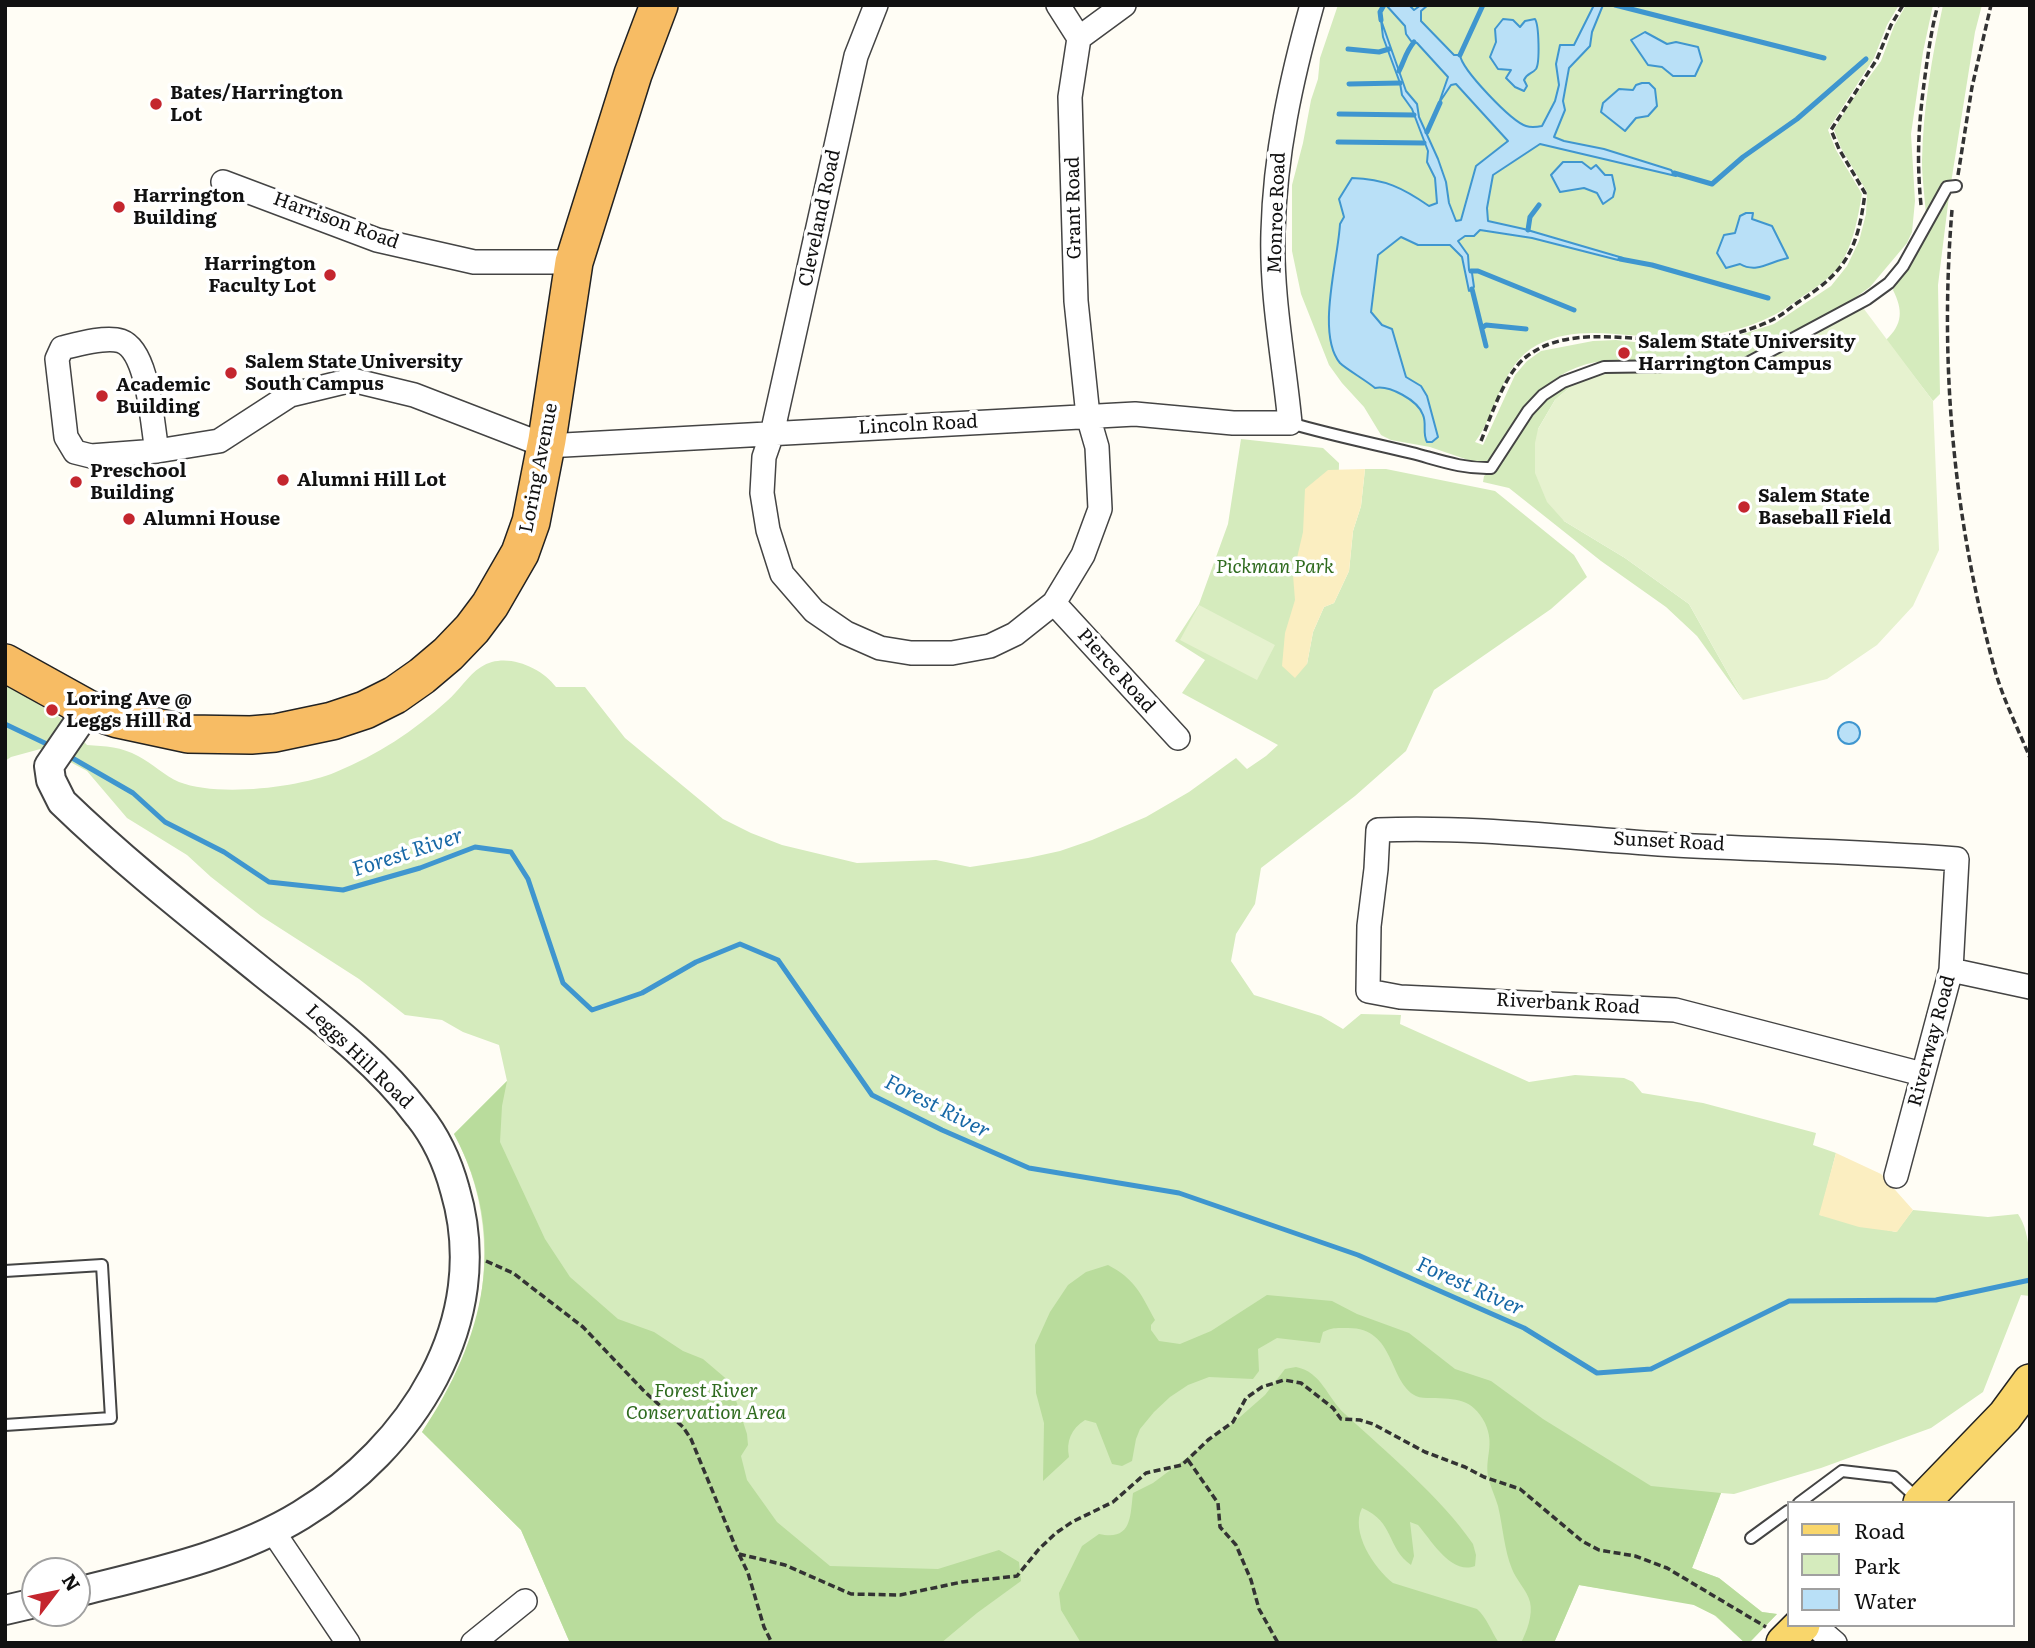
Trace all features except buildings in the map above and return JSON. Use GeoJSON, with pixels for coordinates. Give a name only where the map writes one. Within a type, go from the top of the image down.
{"type":"FeatureCollection","features":[{"type":"Feature","properties":{"kind":"highway","name":"Loring Avenue"},"geometry":{"type":"LineString","coordinates":[[5,663],[79,721],[118,719],[188,734],[251,735],[275,733],[332,721],[365,710],[422,676],[472,629],[520,553],[531,522],[546,446],[574,262],[633,74],[659,5]]}},
{"type":"Feature","properties":{"kind":"main road"},"geometry":{"type":"LineString","coordinates":[[1923,1501],[2006,1416],[2030,1382]]}},
{"type":"Feature","properties":{"kind":"street","name":"Cleveland Road"},"geometry":{"type":"LineString","coordinates":[[876,5],[856,56],[765,457],[762,493],[768,530],[782,574],[814,611],[845,633],[880,648],[911,653],[952,653],[990,646],[1015,634],[1054,603]]}},
{"type":"Feature","properties":{"kind":"street"},"geometry":{"type":"LineString","coordinates":[[1058,5],[1079,37],[1124,5]]}},
{"type":"Feature","properties":{"kind":"street","name":"Monroe Road"},"geometry":{"type":"LineString","coordinates":[[1290,424],[1274,279],[1273,234],[1280,141],[1293,75],[1312,5]]}},
{"type":"Feature","properties":{"kind":"street","name":"Grant Road"},"geometry":{"type":"LineString","coordinates":[[1054,603],[1083,555],[1100,509],[1097,447],[1088,416],[1076,301],[1070,97],[1079,37]]}},
{"type":"Feature","properties":{"kind":"street","name":"Harrison Road"},"geometry":{"type":"LineString","coordinates":[[223,182],[262,194],[377,240],[474,262],[574,262]]}},
{"type":"Feature","properties":{"kind":"street"},"geometry":{"type":"LineString","coordinates":[[157,451],[143,370],[134,350],[121,341],[87,341],[62,348],[57,359],[66,437],[75,452],[92,456],[157,451],[219,441],[290,395],[352,380],[414,395],[546,446]]}},
{"type":"Feature","properties":{"kind":"street","name":"Lincoln Road"},"geometry":{"type":"LineString","coordinates":[[546,446],[1135,414],[1233,423],[1290,424]]}},
{"type":"Feature","properties":{"kind":"street","name":"Pierce Road"},"geometry":{"type":"LineString","coordinates":[[1054,603],[1178,738]]}},
{"type":"Feature","properties":{"kind":"street","name":"Leggs Hill Road"},"geometry":{"type":"LineString","coordinates":[[79,721],[49,766],[55,791],[62,802],[176,903],[314,1012],[404,1096],[427,1127],[451,1175],[460,1206],[464,1256],[462,1298],[456,1324],[435,1377],[417,1407],[377,1455],[351,1479],[300,1516],[272,1531],[212,1555],[91,1588]]}},
{"type":"Feature","properties":{"kind":"street","name":"Sunset Road"},"geometry":{"type":"LineString","coordinates":[[1378,830],[1438,828],[1676,845],[1896,854],[1957,859],[1956,862]]}},
{"type":"Feature","properties":{"kind":"street","name":"Riverbank Road"},"geometry":{"type":"LineString","coordinates":[[1378,830],[1368,991],[1401,997],[1675,1010],[1922,1074]]}},
{"type":"Feature","properties":{"kind":"street","name":"Riverway Road"},"geometry":{"type":"LineString","coordinates":[[1896,1176],[1951,970],[1956,862]]}},
{"type":"Feature","properties":{"kind":"street"},"geometry":{"type":"LineString","coordinates":[[1951,970],[2030,987]]}},
{"type":"Feature","properties":{"kind":"street"},"geometry":{"type":"LineString","coordinates":[[272,1531],[348,1643]]}},
{"type":"Feature","properties":{"kind":"street"},"geometry":{"type":"LineString","coordinates":[[473,1643],[525,1601]]}},
{"type":"Feature","properties":{"kind":"street"},"geometry":{"type":"LineString","coordinates":[[1816,1627],[1835,1643]]}},
{"type":"Feature","properties":{"kind":"lane"},"geometry":{"type":"LineString","coordinates":[[1290,424],[1457,467],[1491,468],[1528,411],[1543,395],[1563,382],[1604,367],[1744,365],[1867,299],[1889,283],[1903,267],[1947,187],[1956,186]]}},
{"type":"Feature","properties":{"kind":"lane"},"geometry":{"type":"LineString","coordinates":[[5,1271],[102,1265],[111,1418],[5,1425]]}},
{"type":"Feature","properties":{"kind":"lane"},"geometry":{"type":"LineString","coordinates":[[1802,1501],[1842,1471],[1894,1477],[1921,1501]]}},
{"type":"Feature","properties":{"kind":"lane"},"geometry":{"type":"LineString","coordinates":[[1751,1538],[1786,1512]]}},
{"type":"Feature","properties":{"kind":"path"},"geometry":{"type":"LineString","coordinates":[[1481,440],[1512,373],[1524,358],[1539,348],[1591,337],[1616,336],[1670,342],[1714,339],[1771,321],[1828,283],[1844,264],[1855,240],[1865,193],[1831,130],[1877,59],[1891,25],[1903,5]]}},
{"type":"Feature","properties":{"kind":"path"},"geometry":{"type":"LineString","coordinates":[[1920,235],[1922,210],[1917,132],[1938,5]]}},
{"type":"Feature","properties":{"kind":"path"},"geometry":{"type":"LineString","coordinates":[[1991,5],[1972,87],[1952,212],[1947,344],[1953,457],[1968,561],[1997,677],[2030,758]]}},
{"type":"Feature","properties":{"kind":"path"},"geometry":{"type":"LineString","coordinates":[[464,1256],[496,1264],[513,1273],[542,1298],[561,1309],[583,1327],[643,1390],[683,1427],[691,1439],[748,1573],[764,1627],[772,1643]]}},
{"type":"Feature","properties":{"kind":"path"},"geometry":{"type":"LineString","coordinates":[[739,1554],[785,1565],[852,1594],[900,1595],[962,1582],[1017,1576],[1039,1549],[1064,1528],[1113,1503],[1146,1473],[1182,1465],[1208,1440],[1233,1422],[1246,1398],[1284,1380],[1301,1382],[1333,1408],[1341,1419],[1373,1424],[1425,1452],[1520,1489],[1582,1541],[1598,1550],[1635,1556],[1667,1568],[1757,1621],[1787,1634]]}},
{"type":"Feature","properties":{"kind":"path"},"geometry":{"type":"LineString","coordinates":[[1188,1460],[1218,1503],[1220,1527],[1236,1545],[1251,1580],[1259,1609],[1278,1643]]}},
{"type":"Feature","properties":{"kind":"green space"},"geometry":{"type":"Polygon","coordinates":[[[1338,5],[1899,5],[1887,25],[1874,58],[1828,130],[1836,150],[1862,194],[1850,244],[1835,271],[1780,312],[1735,330],[1681,338],[1585,333],[1537,345],[1515,364],[1475,442],[1483,445],[1515,375],[1527,361],[1541,351],[1593,341],[1616,340],[1671,346],[1715,343],[1774,324],[1831,286],[1847,266],[1859,241],[1866,214],[1867,192],[1841,148],[1834,130],[1881,61],[1894,26],[1906,5],[1933,5],[1911,134],[1915,201],[1912,232],[1907,243],[1870,287],[1845,305],[1745,360],[1596,362],[1577,367],[1560,376],[1545,387],[1520,415],[1490,464],[1480,464],[1430,447],[1391,440],[1381,435],[1364,407],[1329,365],[1301,294],[1292,251],[1292,185],[1318,79],[1320,58],[1338,5]]]}},
{"type":"Feature","properties":{"kind":"green space"},"geometry":{"type":"Polygon","coordinates":[[[1943,5],[1982,5],[1975,32],[1951,183],[1926,216],[1922,168],[1924,122],[1943,5]]]}},
{"type":"Feature","properties":{"kind":"green space"},"geometry":{"type":"Polygon","coordinates":[[[1949,196],[1938,285],[1940,394],[1933,401],[1886,340],[1896,328],[1900,317],[1899,304],[1893,290],[1949,196]]]}},
{"type":"Feature","properties":{"kind":"green space","name":"Salem State Baseball Field"},"geometry":{"type":"Polygon","coordinates":[[[1861,305],[1933,401],[1939,550],[1913,606],[1877,645],[1827,679],[1743,700],[1689,604],[1625,558],[1564,521],[1547,502],[1535,473],[1538,429],[1555,400],[1576,382],[1613,372],[1744,369],[1861,305]]]}},
{"type":"Feature","properties":{"kind":"green space"},"geometry":{"type":"Polygon","coordinates":[[[1576,382],[1555,400],[1538,429],[1564,521],[1625,558],[1689,604],[1743,700],[1697,636],[1666,607],[1601,561],[1509,488],[1483,482],[1484,476],[1503,458],[1540,403],[1553,392],[1576,382]]]}},
{"type":"Feature","properties":{"kind":"green space"},"geometry":{"type":"Polygon","coordinates":[[[1241,439],[1323,448],[1339,463],[1337,575],[1307,639],[1307,664],[1313,632],[1324,607],[1334,603],[1349,571],[1353,531],[1361,506],[1365,469],[1386,469],[1495,491],[1574,555],[1587,577],[1551,609],[1434,690],[1406,751],[1355,796],[1261,868],[1255,904],[1236,934],[1231,961],[1254,995],[1321,1016],[1343,1029],[1361,1014],[1401,1015],[1400,1024],[1529,1082],[1575,1075],[1624,1078],[1633,1082],[1642,1093],[1703,1103],[1816,1133],[1813,1145],[1836,1153],[1820,1215],[1896,1232],[1913,1210],[1988,1217],[2018,1214],[2028,1242],[2030,1296],[2021,1295],[1983,1392],[1931,1428],[1821,1468],[1734,1494],[1721,1493],[1692,1568],[1719,1578],[1762,1612],[1777,1614],[1749,1643],[1745,1643],[1714,1615],[1690,1603],[1579,1585],[1554,1643],[570,1643],[521,1530],[422,1432],[459,1370],[476,1321],[484,1267],[481,1212],[466,1159],[454,1134],[507,1081],[499,1045],[463,1032],[442,1020],[405,1015],[359,979],[261,916],[187,855],[127,818],[87,771],[44,748],[5,761],[5,684],[64,720],[87,745],[132,753],[179,782],[195,787],[258,789],[320,778],[351,765],[380,750],[421,722],[481,667],[490,662],[511,661],[541,673],[556,687],[585,687],[625,738],[723,819],[782,845],[857,863],[936,860],[970,867],[1028,858],[1092,840],[1146,817],[1189,792],[1236,758],[1247,769],[1278,745],[1182,693],[1205,660],[1175,641],[1199,604],[1228,524],[1241,439]]]}},
{"type":"Feature","properties":{"kind":"green space"},"geometry":{"type":"Polygon","coordinates":[[[1199,605],[1275,645],[1257,680],[1180,640],[1199,605]]]}},
{"type":"Feature","properties":{"kind":"green space","name":"Forest River Conservation Area"},"geometry":{"type":"Polygon","coordinates":[[[507,1081],[502,1106],[500,1142],[545,1239],[570,1277],[618,1319],[654,1332],[683,1351],[703,1359],[730,1382],[747,1434],[748,1445],[741,1456],[747,1480],[777,1522],[830,1566],[938,1569],[999,1550],[1019,1562],[1021,1581],[941,1643],[570,1643],[521,1530],[422,1432],[461,1361],[474,1324],[482,1287],[485,1249],[481,1211],[471,1173],[454,1134],[507,1081]]]}},
{"type":"Feature","properties":{"kind":"green space"},"geometry":{"type":"Polygon","coordinates":[[[1108,1265],[1125,1276],[1141,1295],[1155,1320],[1151,1330],[1159,1341],[1180,1344],[1211,1331],[1267,1295],[1332,1301],[1357,1314],[1409,1333],[1455,1369],[1491,1381],[1543,1419],[1651,1486],[1721,1493],[1692,1568],[1719,1578],[1762,1612],[1777,1614],[1749,1643],[1745,1643],[1716,1616],[1694,1605],[1579,1585],[1554,1643],[1521,1643],[1531,1607],[1507,1554],[1498,1506],[1488,1476],[1490,1444],[1485,1423],[1469,1404],[1416,1396],[1400,1379],[1383,1346],[1364,1330],[1329,1329],[1323,1332],[1320,1343],[1277,1338],[1258,1349],[1259,1371],[1253,1379],[1209,1377],[1188,1385],[1170,1397],[1140,1429],[1132,1461],[1122,1466],[1112,1464],[1096,1423],[1085,1420],[1076,1427],[1071,1436],[1069,1457],[1043,1481],[1044,1423],[1036,1393],[1035,1345],[1050,1312],[1068,1285],[1086,1272],[1108,1265]]]}},
{"type":"Feature","properties":{"kind":"green space"},"geometry":{"type":"Polygon","coordinates":[[[1296,1367],[1312,1374],[1339,1408],[1429,1492],[1460,1526],[1473,1544],[1476,1555],[1475,1566],[1458,1566],[1443,1555],[1418,1525],[1410,1522],[1414,1556],[1411,1565],[1397,1550],[1380,1520],[1362,1508],[1359,1528],[1366,1549],[1378,1568],[1393,1583],[1477,1609],[1499,1643],[1081,1643],[1061,1610],[1059,1593],[1082,1546],[1099,1534],[1118,1534],[1123,1530],[1130,1518],[1133,1493],[1153,1483],[1232,1424],[1265,1395],[1285,1369],[1296,1367]]]}},
{"type":"Feature","properties":{"kind":"sand"},"geometry":{"type":"Polygon","coordinates":[[[1365,469],[1361,506],[1353,531],[1349,571],[1334,603],[1324,607],[1313,632],[1307,664],[1295,678],[1282,666],[1285,633],[1295,600],[1293,575],[1303,532],[1305,489],[1328,470],[1365,469]]]}},
{"type":"Feature","properties":{"kind":"sand"},"geometry":{"type":"Polygon","coordinates":[[[1836,1153],[1881,1174],[1913,1210],[1897,1232],[1859,1227],[1819,1215],[1836,1153]]]}},
{"type":"Feature","properties":{"kind":"water"},"geometry":{"type":"Polygon","coordinates":[[[1386,5],[1409,5],[1414,10],[1421,5],[1428,5],[1421,11],[1421,21],[1454,55],[1460,55],[1469,72],[1499,105],[1519,122],[1532,127],[1542,126],[1555,101],[1559,85],[1556,64],[1560,45],[1574,45],[1594,5],[1603,5],[1592,32],[1590,46],[1569,68],[1563,101],[1565,110],[1554,137],[1671,170],[1676,176],[1540,144],[1493,175],[1487,208],[1488,221],[1623,258],[1618,260],[1532,238],[1480,230],[1474,236],[1465,236],[1458,241],[1468,255],[1469,270],[1472,273],[1474,287],[1469,291],[1462,257],[1450,245],[1418,245],[1401,237],[1378,255],[1371,312],[1382,325],[1392,329],[1406,377],[1421,386],[1427,396],[1438,437],[1432,442],[1427,442],[1420,409],[1395,391],[1375,388],[1343,366],[1333,350],[1330,334],[1330,296],[1340,224],[1344,217],[1339,199],[1352,178],[1374,180],[1393,186],[1429,206],[1437,203],[1435,178],[1427,162],[1428,151],[1412,109],[1402,95],[1383,37],[1381,20],[1406,91],[1417,104],[1419,117],[1438,159],[1456,221],[1461,220],[1476,166],[1508,141],[1456,84],[1451,85],[1439,103],[1448,77],[1417,43],[1411,41],[1405,26],[1386,5]]]}},
{"type":"Feature","properties":{"kind":"water"},"geometry":{"type":"Polygon","coordinates":[[[1503,19],[1513,20],[1520,27],[1525,21],[1535,19],[1537,65],[1524,80],[1527,86],[1524,91],[1506,78],[1511,70],[1498,69],[1490,57],[1496,42],[1495,29],[1503,19]]]}},
{"type":"Feature","properties":{"kind":"water"},"geometry":{"type":"Polygon","coordinates":[[[1645,32],[1667,44],[1676,42],[1698,47],[1702,61],[1695,76],[1673,76],[1662,67],[1648,65],[1631,40],[1645,32]]]}},
{"type":"Feature","properties":{"kind":"water"},"geometry":{"type":"Polygon","coordinates":[[[1649,83],[1655,89],[1657,106],[1648,116],[1636,118],[1625,131],[1601,112],[1603,103],[1619,89],[1633,90],[1636,85],[1649,83]]]}},
{"type":"Feature","properties":{"kind":"water"},"geometry":{"type":"Polygon","coordinates":[[[1563,162],[1582,162],[1591,169],[1596,165],[1605,175],[1612,175],[1615,189],[1613,197],[1603,204],[1597,193],[1584,188],[1560,192],[1551,175],[1563,162]]]}},
{"type":"Feature","properties":{"kind":"water"},"geometry":{"type":"Polygon","coordinates":[[[1753,213],[1752,219],[1772,226],[1788,258],[1752,268],[1740,264],[1726,268],[1717,253],[1724,235],[1735,233],[1740,216],[1753,213]]]}},
{"type":"Feature","properties":{"kind":"water"},"geometry":{"type":"Polygon","coordinates":[[[1849,722],[1857,725],[1860,733],[1857,741],[1849,744],[1841,741],[1838,733],[1841,725],[1849,722]]]}},
{"type":"Feature","properties":{"kind":"waterway"},"geometry":{"type":"LineString","coordinates":[[1381,20],[1380,12],[1384,5]]}},
{"type":"Feature","properties":{"kind":"waterway"},"geometry":{"type":"LineString","coordinates":[[1460,55],[1483,5]]}},
{"type":"Feature","properties":{"kind":"waterway"},"geometry":{"type":"LineString","coordinates":[[1615,5],[1824,58]]}},
{"type":"Feature","properties":{"kind":"waterway"},"geometry":{"type":"LineString","coordinates":[[1399,71],[1414,42]]}},
{"type":"Feature","properties":{"kind":"waterway"},"geometry":{"type":"LineString","coordinates":[[1348,49],[1379,52],[1389,49]]}},
{"type":"Feature","properties":{"kind":"waterway"},"geometry":{"type":"LineString","coordinates":[[1674,173],[1712,184],[1743,157],[1797,119],[1866,59]]}},
{"type":"Feature","properties":{"kind":"waterway"},"geometry":{"type":"LineString","coordinates":[[1349,84],[1400,83]]}},
{"type":"Feature","properties":{"kind":"waterway"},"geometry":{"type":"LineString","coordinates":[[1427,132],[1440,103]]}},
{"type":"Feature","properties":{"kind":"waterway"},"geometry":{"type":"LineString","coordinates":[[1339,114],[1414,115]]}},
{"type":"Feature","properties":{"kind":"waterway"},"geometry":{"type":"LineString","coordinates":[[1338,142],[1424,143]]}},
{"type":"Feature","properties":{"kind":"waterway"},"geometry":{"type":"LineString","coordinates":[[1528,230],[1530,217],[1539,205]]}},
{"type":"Feature","properties":{"kind":"waterway"},"geometry":{"type":"LineString","coordinates":[[1620,259],[1652,265],[1768,298]]}},
{"type":"Feature","properties":{"kind":"waterway"},"geometry":{"type":"LineString","coordinates":[[1471,271],[1478,271],[1574,310]]}},
{"type":"Feature","properties":{"kind":"waterway"},"geometry":{"type":"LineString","coordinates":[[1472,289],[1486,346]]}},
{"type":"Feature","properties":{"kind":"waterway"},"geometry":{"type":"LineString","coordinates":[[1482,328],[1486,325],[1526,329]]}},
{"type":"Feature","properties":{"kind":"waterway","name":"Forest River"},"geometry":{"type":"LineString","coordinates":[[5,724],[53,747]]}},
{"type":"Feature","properties":{"kind":"waterway","name":"Forest River"},"geometry":{"type":"LineString","coordinates":[[67,755],[133,793],[165,822],[224,852],[269,882],[343,890],[420,868],[475,847],[511,852],[528,879],[563,983],[592,1010],[642,993],[696,962],[740,944],[778,960],[872,1095],[942,1130],[1029,1168],[1179,1193],[1358,1255],[1524,1328],[1597,1373],[1651,1369],[1789,1301],[1936,1300],[2030,1280]]}},
{"type":"Feature","properties":{"kind":"place","name":"Bates/Harrington Lot"},"geometry":{"type":"Point","coordinates":[156,104]}},
{"type":"Feature","properties":{"kind":"place","name":"Harrington Building"},"geometry":{"type":"Point","coordinates":[119,207]}},
{"type":"Feature","properties":{"kind":"place","name":"Harrington Faculty Lot"},"geometry":{"type":"Point","coordinates":[330,275]}},
{"type":"Feature","properties":{"kind":"place","name":"Salem State University Harrington Campus"},"geometry":{"type":"Point","coordinates":[1624,353]}},
{"type":"Feature","properties":{"kind":"place","name":"Salem State University South Campus"},"geometry":{"type":"Point","coordinates":[231,373]}},
{"type":"Feature","properties":{"kind":"place","name":"Academic Building"},"geometry":{"type":"Point","coordinates":[102,396]}},
{"type":"Feature","properties":{"kind":"place","name":"Alumni Hill Lot"},"geometry":{"type":"Point","coordinates":[283,480]}},
{"type":"Feature","properties":{"kind":"place","name":"Preschool Building"},"geometry":{"type":"Point","coordinates":[76,482]}},
{"type":"Feature","properties":{"kind":"place","name":"Salem State Baseball Field"},"geometry":{"type":"Point","coordinates":[1744,507]}},
{"type":"Feature","properties":{"kind":"place","name":"Alumni House"},"geometry":{"type":"Point","coordinates":[129,519]}},
{"type":"Feature","properties":{"kind":"place","name":"Loring Ave @ Leggs Hill Rd"},"geometry":{"type":"Point","coordinates":[52,710]}},
{"type":"Feature","properties":{"kind":"park label","name":"Pickman Park"},"geometry":{"type":"Point","coordinates":[1275,567]}}]}
